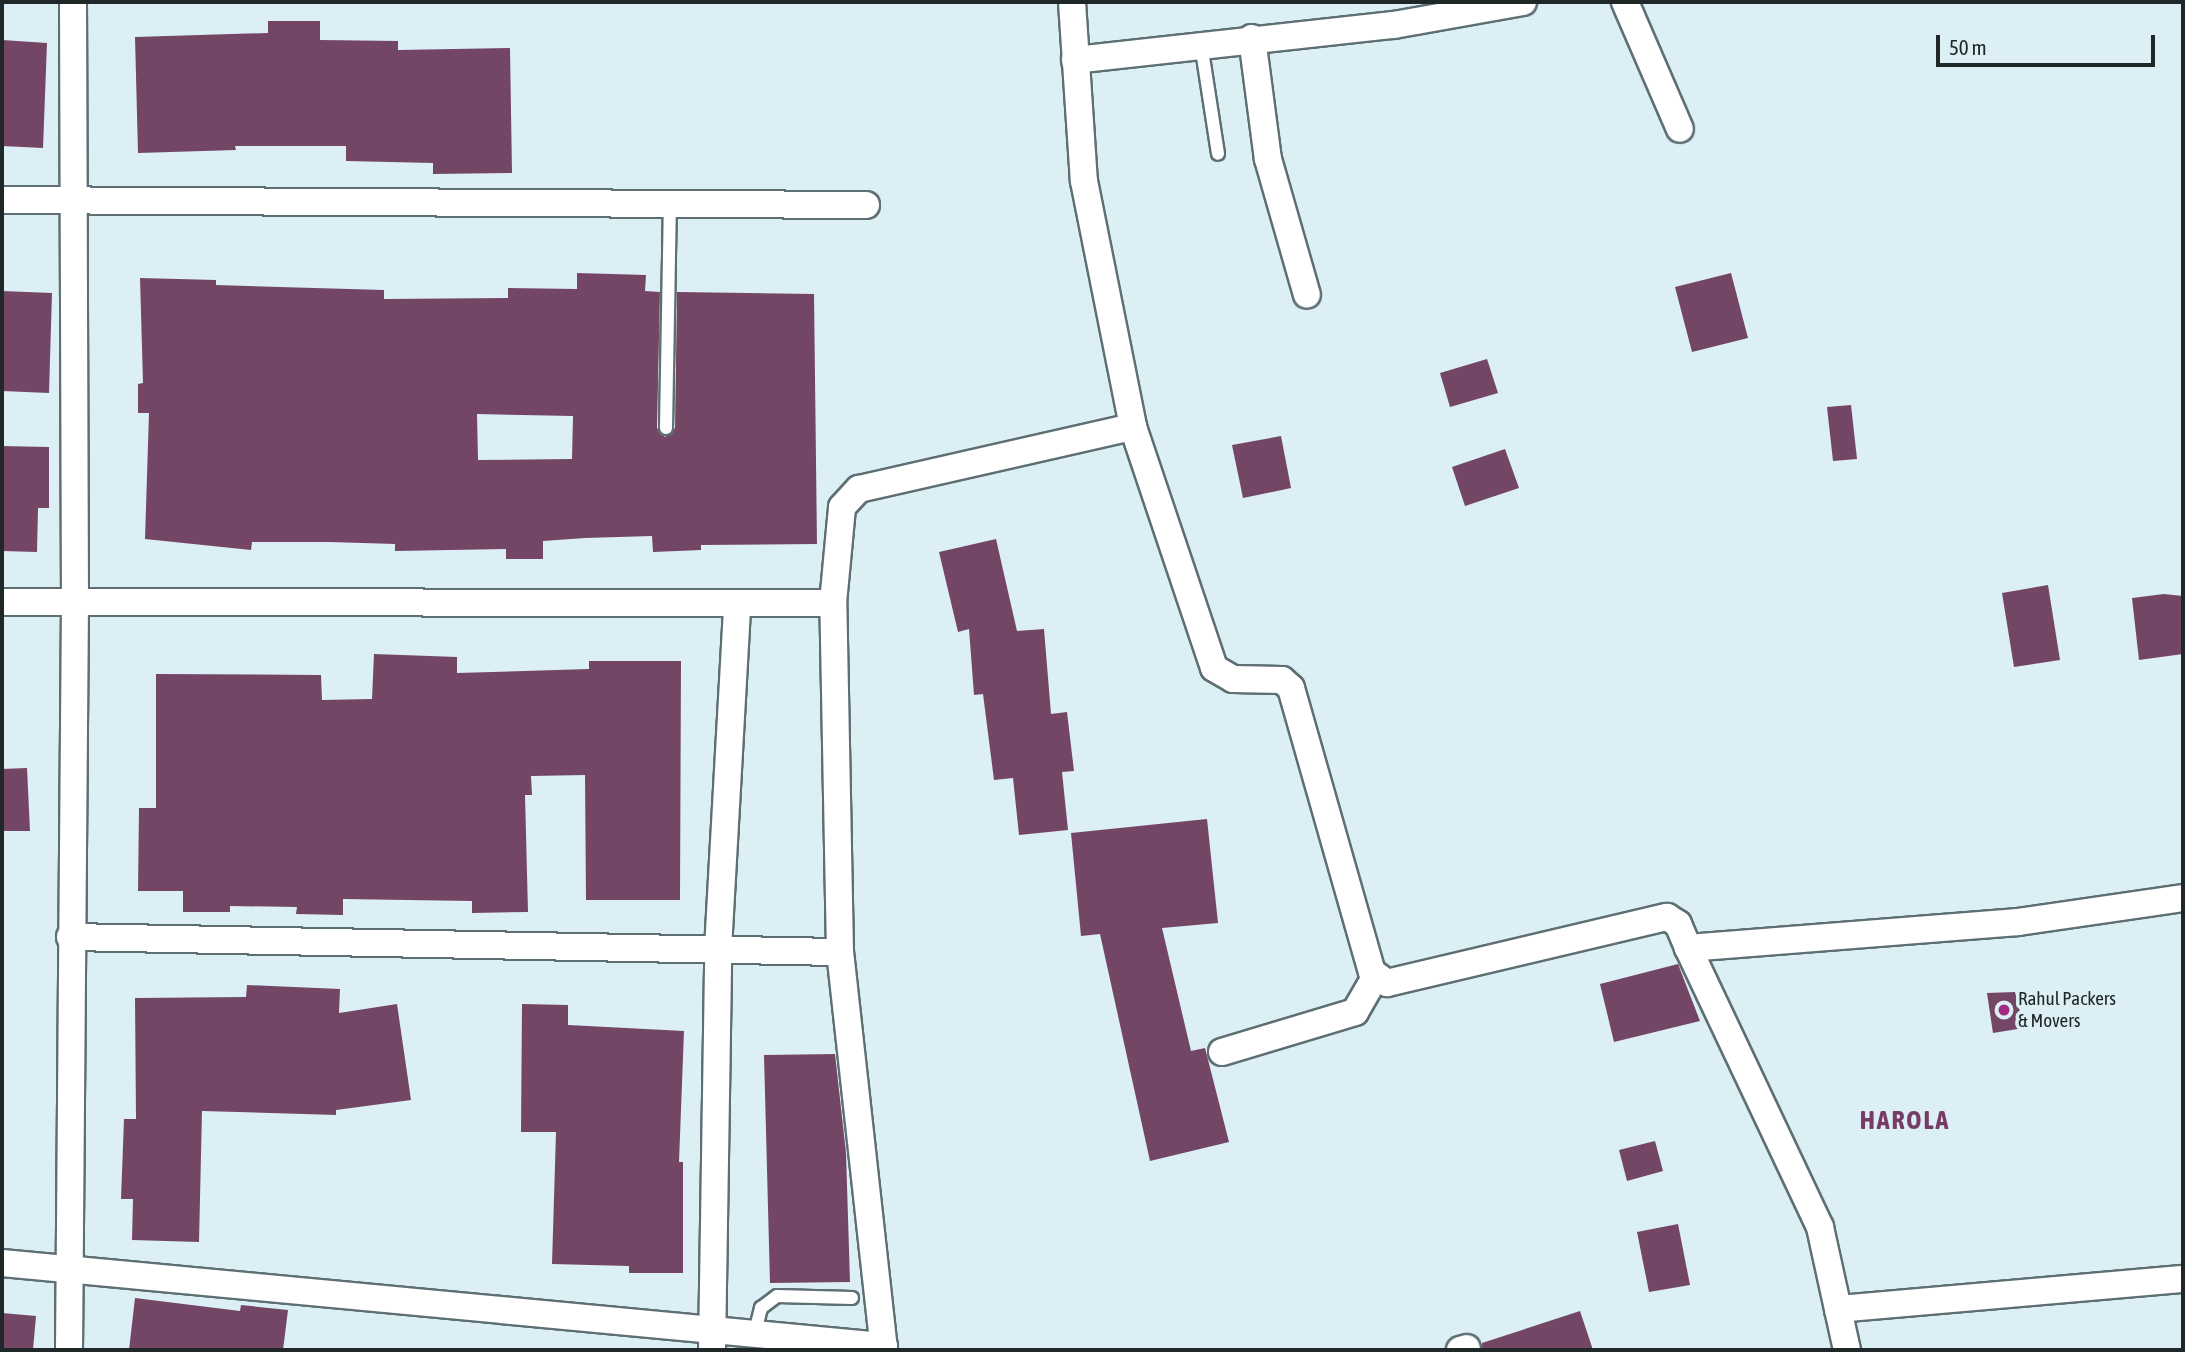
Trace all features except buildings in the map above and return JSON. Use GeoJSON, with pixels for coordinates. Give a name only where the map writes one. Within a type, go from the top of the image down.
{"type":"FeatureCollection","features":[{"type":"Feature","properties":{"kind":"street"},"geometry":{"type":"LineString","coordinates":[[69,1350],[70,937],[75,603],[73,2]]}},
{"type":"Feature","properties":{"kind":"street"},"geometry":{"type":"LineString","coordinates":[[1072,2],[1084,181],[1133,427],[1214,668],[1233,679],[1282,680],[1291,688],[1375,978],[1355,1012],[1222,1052]]}},
{"type":"Feature","properties":{"kind":"street"},"geometry":{"type":"LineString","coordinates":[[1075,60],[1252,38],[1394,25],[1523,2]]}},
{"type":"Feature","properties":{"kind":"street"},"geometry":{"type":"LineString","coordinates":[[1625,2],[1680,129]]}},
{"type":"Feature","properties":{"kind":"street"},"geometry":{"type":"LineString","coordinates":[[1252,38],[1268,159],[1307,295]]}},
{"type":"Feature","properties":{"kind":"street"},"geometry":{"type":"LineString","coordinates":[[2,200],[866,205]]}},
{"type":"Feature","properties":{"kind":"street"},"geometry":{"type":"LineString","coordinates":[[2,1263],[712,1339],[755,1332],[884,1348],[840,952],[834,603],[842,508],[859,489],[1133,427]]}},
{"type":"Feature","properties":{"kind":"street"},"geometry":{"type":"LineString","coordinates":[[2,602],[737,605],[834,603]]}},
{"type":"Feature","properties":{"kind":"street"},"geometry":{"type":"LineString","coordinates":[[712,1339],[718,949],[737,605]]}},
{"type":"Feature","properties":{"kind":"street"},"geometry":{"type":"LineString","coordinates":[[1688,948],[2018,922],[2183,898]]}},
{"type":"Feature","properties":{"kind":"street"},"geometry":{"type":"LineString","coordinates":[[1375,978],[1387,983],[1667,917],[1678,924],[1820,1227],[1847,1350]]}},
{"type":"Feature","properties":{"kind":"street"},"geometry":{"type":"LineString","coordinates":[[70,937],[840,952]]}},
{"type":"Feature","properties":{"kind":"street"},"geometry":{"type":"LineString","coordinates":[[1838,1309],[2183,1279]]}},
{"type":"Feature","properties":{"kind":"lane"},"geometry":{"type":"LineString","coordinates":[[1201,44],[1219,154]]}},
{"type":"Feature","properties":{"kind":"lane"},"geometry":{"type":"LineString","coordinates":[[666,428],[670,204]]}},
{"type":"Feature","properties":{"kind":"lane"},"geometry":{"type":"LineString","coordinates":[[755,1332],[761,1308],[778,1296],[852,1298]]}},
{"type":"Feature","properties":{"kind":"place","name":"Rahul Packers & Movers"},"geometry":{"type":"Point","coordinates":[2004,1010]}},
{"type":"Feature","properties":{"kind":"district","name":"HAROLA"},"geometry":{"type":"Point","coordinates":[1905,1121]}}]}
